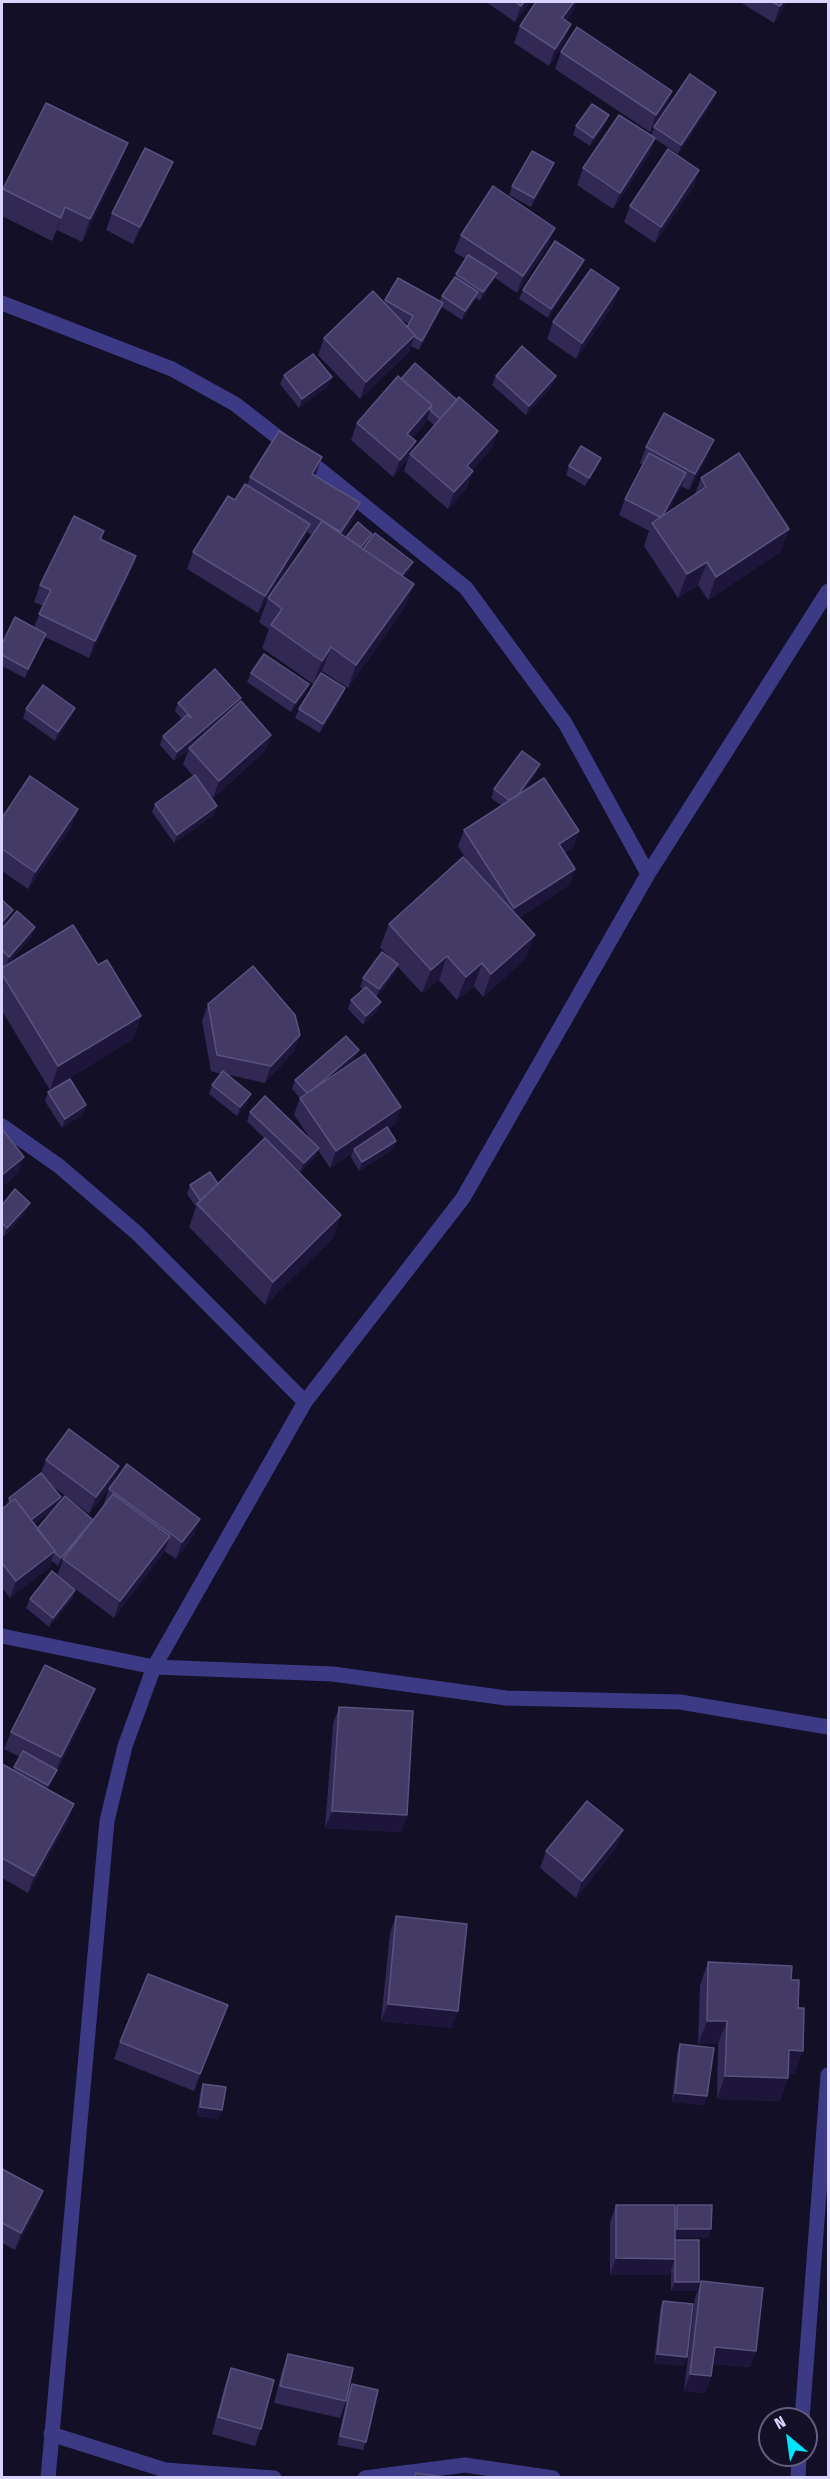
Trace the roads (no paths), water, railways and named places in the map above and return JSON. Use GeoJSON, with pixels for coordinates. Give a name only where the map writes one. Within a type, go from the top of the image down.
{"type":"FeatureCollection","features":[{"type":"Feature","properties":{"kind":"street"},"geometry":{"type":"LineString","coordinates":[[2,303],[172,369],[235,404],[324,472],[466,588],[565,723],[648,874]]}},
{"type":"Feature","properties":{"kind":"street"},"geometry":{"type":"LineString","coordinates":[[48,2478],[107,1821],[124,1746],[154,1667],[305,1402],[463,1198],[648,874],[828,591]]}},
{"type":"Feature","properties":{"kind":"street"},"geometry":{"type":"LineString","coordinates":[[2,1126],[58,1166],[138,1234],[305,1402]]}},
{"type":"Feature","properties":{"kind":"street"},"geometry":{"type":"LineString","coordinates":[[2,1636],[154,1667],[333,1674],[506,1698],[680,1702],[828,1727]]}},
{"type":"Feature","properties":{"kind":"street"},"geometry":{"type":"LineString","coordinates":[[803,2407],[828,2075]]}},
{"type":"Feature","properties":{"kind":"street"},"geometry":{"type":"LineString","coordinates":[[51,2434],[165,2470],[274,2478]]}},
{"type":"Feature","properties":{"kind":"street"},"geometry":{"type":"LineString","coordinates":[[365,2478],[465,2465],[553,2478]]}}]}
